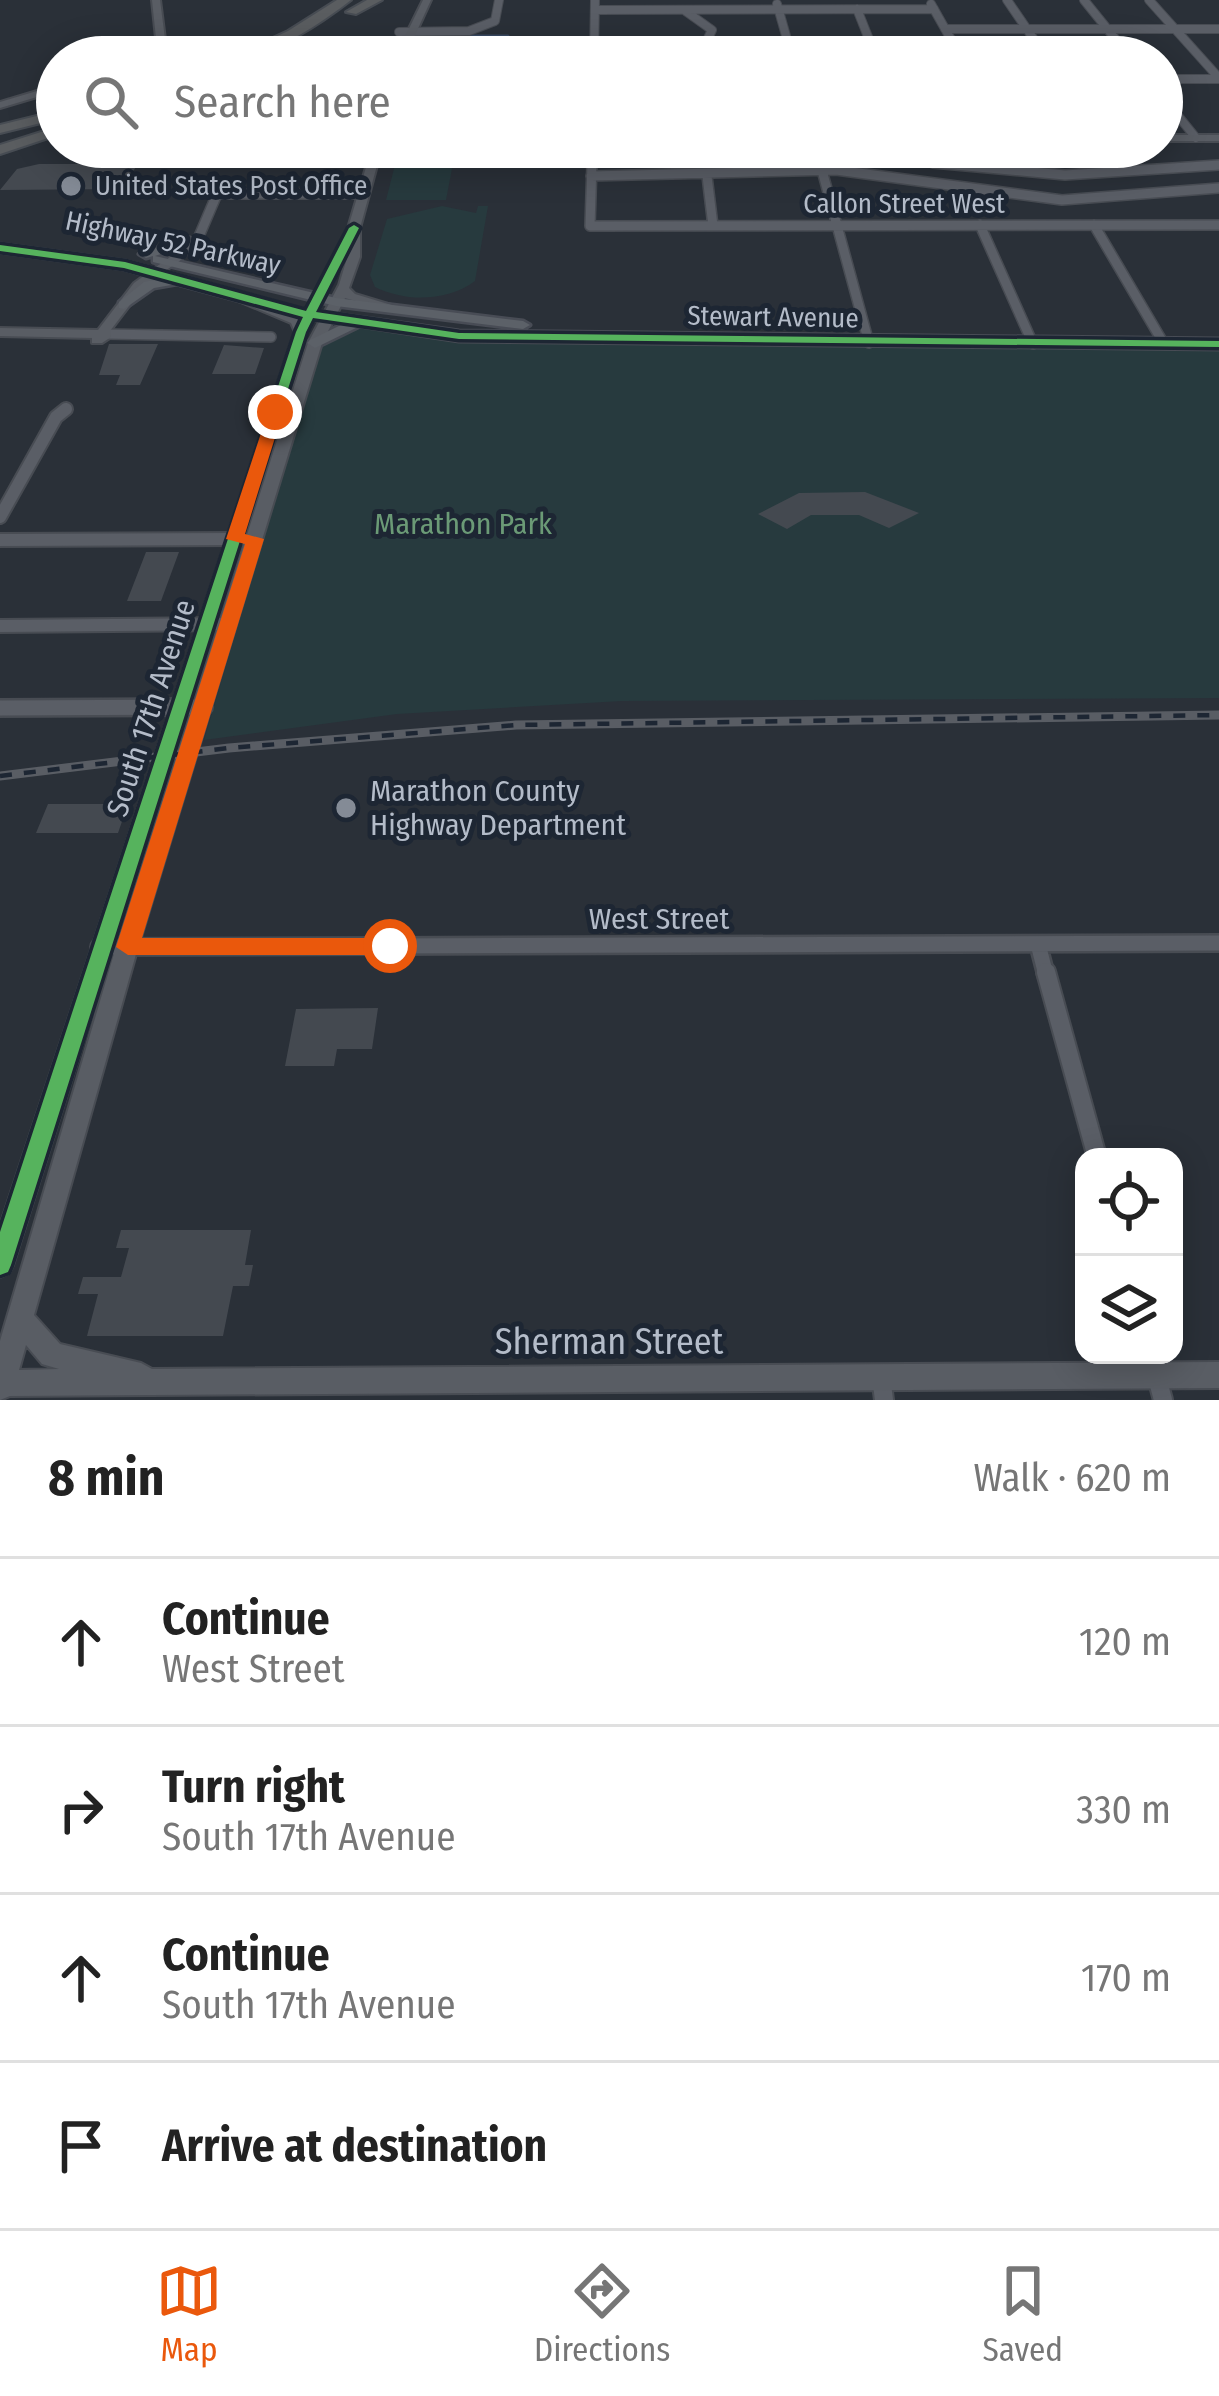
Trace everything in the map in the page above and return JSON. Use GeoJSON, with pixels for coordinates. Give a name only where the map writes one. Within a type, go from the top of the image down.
{"type":"FeatureCollection","features":[{"type":"Feature","properties":{"kind":"highway"},"geometry":{"type":"LineString","coordinates":[[274,36],[335,0]]}},
{"type":"Feature","properties":{"kind":"highway"},"geometry":{"type":"LineString","coordinates":[[283,36],[371,0]]}},
{"type":"Feature","properties":{"kind":"highway"},"geometry":{"type":"LineString","coordinates":[[301,36],[348,6]]}},
{"type":"Feature","properties":{"kind":"highway"},"geometry":{"type":"LineString","coordinates":[[0,127],[36,119]]}},
{"type":"Feature","properties":{"kind":"highway"},"geometry":{"type":"LineString","coordinates":[[0,140],[36,132]]}},
{"type":"Feature","properties":{"kind":"highway"},"geometry":{"type":"LineString","coordinates":[[0,149],[36,136]]}},
{"type":"Feature","properties":{"kind":"main road"},"geometry":{"type":"LineString","coordinates":[[156,0],[161,36]]}},
{"type":"Feature","properties":{"kind":"main road"},"geometry":{"type":"LineString","coordinates":[[169,0],[173,36]]}},
{"type":"Feature","properties":{"kind":"main road"},"geometry":{"type":"LineString","coordinates":[[404,36],[414,0]]}},
{"type":"Feature","properties":{"kind":"main road"},"geometry":{"type":"LineString","coordinates":[[405,32],[427,0]]}},
{"type":"Feature","properties":{"kind":"main road"},"geometry":{"type":"LineString","coordinates":[[0,102],[36,92]]}},
{"type":"Feature","properties":{"kind":"main road"},"geometry":{"type":"LineString","coordinates":[[1183,138],[1219,138]]}},
{"type":"Feature","properties":{"kind":"main road","name":"South 17th Avenue"},"geometry":{"type":"LineString","coordinates":[[325,305],[328,277],[354,228],[371,168]]}},
{"type":"Feature","properties":{"kind":"main road","name":"South 17th Avenue"},"geometry":{"type":"LineString","coordinates":[[0,1265],[7,1229],[234,539],[308,338],[357,240],[354,228]]}},
{"type":"Feature","properties":{"kind":"main road","name":"Highway 52 Parkway"},"geometry":{"type":"LineString","coordinates":[[0,237],[134,254],[225,284],[325,305]]}},
{"type":"Feature","properties":{"kind":"main road","name":"Highway 52 Parkway"},"geometry":{"type":"LineString","coordinates":[[0,248],[165,261],[181,280],[282,290],[325,305]]}},
{"type":"Feature","properties":{"kind":"main road"},"geometry":{"type":"LineString","coordinates":[[48,253],[165,261],[325,305]]}},
{"type":"Feature","properties":{"kind":"main road"},"geometry":{"type":"LineString","coordinates":[[134,254],[159,253],[165,261]]}},
{"type":"Feature","properties":{"kind":"main road"},"geometry":{"type":"LineString","coordinates":[[68,255],[121,270],[124,286]]}},
{"type":"Feature","properties":{"kind":"main road"},"geometry":{"type":"LineString","coordinates":[[0,336],[89,326],[104,315],[124,286],[165,261]]}},
{"type":"Feature","properties":{"kind":"main road"},"geometry":{"type":"LineString","coordinates":[[100,336],[165,261]]}},
{"type":"Feature","properties":{"kind":"main road"},"geometry":{"type":"LineString","coordinates":[[282,290],[309,289],[328,277]]}},
{"type":"Feature","properties":{"kind":"main road"},"geometry":{"type":"LineString","coordinates":[[124,305],[152,284],[181,280]]}},
{"type":"Feature","properties":{"kind":"main road"},"geometry":{"type":"LineString","coordinates":[[225,284],[298,321],[308,338],[359,324]]}},
{"type":"Feature","properties":{"kind":"main road"},"geometry":{"type":"LineString","coordinates":[[201,285],[468,330],[632,331]]}},
{"type":"Feature","properties":{"kind":"main road","name":"Stewart Avenue"},"geometry":{"type":"LineString","coordinates":[[325,305],[359,324],[477,337],[1219,339]]}},
{"type":"Feature","properties":{"kind":"main road","name":"Stewart Avenue"},"geometry":{"type":"LineString","coordinates":[[325,305],[632,331],[868,339]]}},
{"type":"Feature","properties":{"kind":"main road"},"geometry":{"type":"LineString","coordinates":[[100,336],[104,315]]}},
{"type":"Feature","properties":{"kind":"main road"},"geometry":{"type":"LineString","coordinates":[[55,332],[100,336]]}},
{"type":"Feature","properties":{"kind":"main road"},"geometry":{"type":"LineString","coordinates":[[0,336],[100,336]]}},
{"type":"Feature","properties":{"kind":"main road","name":"South 17th Avenue"},"geometry":{"type":"LineString","coordinates":[[0,1384],[128,947],[255,539],[308,338]]}},
{"type":"Feature","properties":{"kind":"main road"},"geometry":{"type":"LineString","coordinates":[[20,1319],[52,1355],[157,1382]]}},
{"type":"Feature","properties":{"kind":"main road","name":"Sherman Street"},"geometry":{"type":"LineString","coordinates":[[0,1384],[157,1382],[288,1390],[882,1388],[1219,1375]]}},
{"type":"Feature","properties":{"kind":"street"},"geometry":{"type":"LineString","coordinates":[[405,32],[487,26],[496,20],[499,0]]}},
{"type":"Feature","properties":{"kind":"street"},"geometry":{"type":"LineString","coordinates":[[1007,0],[1032,36]]}},
{"type":"Feature","properties":{"kind":"street"},"geometry":{"type":"LineString","coordinates":[[1084,0],[1114,36]]}},
{"type":"Feature","properties":{"kind":"street"},"geometry":{"type":"LineString","coordinates":[[1149,0],[1181,36]]}},
{"type":"Feature","properties":{"kind":"street"},"geometry":{"type":"LineString","coordinates":[[594,36],[595,5],[684,10],[931,4],[949,36]]}},
{"type":"Feature","properties":{"kind":"street"},"geometry":{"type":"LineString","coordinates":[[777,5],[786,36]]}},
{"type":"Feature","properties":{"kind":"street"},"geometry":{"type":"LineString","coordinates":[[857,9],[868,36]]}},
{"type":"Feature","properties":{"kind":"street"},"geometry":{"type":"LineString","coordinates":[[684,10],[712,30],[709,36]]}},
{"type":"Feature","properties":{"kind":"street"},"geometry":{"type":"LineString","coordinates":[[945,29],[1219,29]]}},
{"type":"Feature","properties":{"kind":"street"},"geometry":{"type":"LineString","coordinates":[[1183,38],[1219,78]]}},
{"type":"Feature","properties":{"kind":"street"},"geometry":{"type":"LineString","coordinates":[[1183,79],[1219,78]]}},
{"type":"Feature","properties":{"kind":"street"},"geometry":{"type":"LineString","coordinates":[[1183,122],[1196,138]]}},
{"type":"Feature","properties":{"kind":"street"},"geometry":{"type":"LineString","coordinates":[[1183,166],[1219,164]]}},
{"type":"Feature","properties":{"kind":"street"},"geometry":{"type":"LineString","coordinates":[[591,168],[591,176],[822,169],[1042,199],[1219,188]]}},
{"type":"Feature","properties":{"kind":"street"},"geometry":{"type":"LineString","coordinates":[[984,168],[1048,175],[1157,168]]}},
{"type":"Feature","properties":{"kind":"street"},"geometry":{"type":"LineString","coordinates":[[822,169],[868,339]]}},
{"type":"Feature","properties":{"kind":"street","name":"Callon Street West"},"geometry":{"type":"LineString","coordinates":[[591,176],[590,226],[1214,225]]}},
{"type":"Feature","properties":{"kind":"street"},"geometry":{"type":"LineString","coordinates":[[707,176],[713,226]]}},
{"type":"Feature","properties":{"kind":"street"},"geometry":{"type":"LineString","coordinates":[[165,261],[200,231],[217,194],[363,194]]}},
{"type":"Feature","properties":{"kind":"street"},"geometry":{"type":"LineString","coordinates":[[980,225],[1031,339]]}},
{"type":"Feature","properties":{"kind":"street"},"geometry":{"type":"LineString","coordinates":[[1094,225],[1162,339]]}},
{"type":"Feature","properties":{"kind":"street"},"geometry":{"type":"LineString","coordinates":[[1214,225],[1219,239]]}},
{"type":"Feature","properties":{"kind":"street"},"geometry":{"type":"LineString","coordinates":[[100,336],[271,337]]}},
{"type":"Feature","properties":{"kind":"street"},"geometry":{"type":"LineString","coordinates":[[0,517],[56,416],[66,409]]}},
{"type":"Feature","properties":{"kind":"street"},"geometry":{"type":"LineString","coordinates":[[0,540],[255,539]]}},
{"type":"Feature","properties":{"kind":"street"},"geometry":{"type":"LineString","coordinates":[[0,626],[229,625]]}},
{"type":"Feature","properties":{"kind":"street"},"geometry":{"type":"LineString","coordinates":[[0,708],[204,707]]}},
{"type":"Feature","properties":{"kind":"street","name":"West Street"},"geometry":{"type":"LineString","coordinates":[[99,947],[1219,943]]}},
{"type":"Feature","properties":{"kind":"street"},"geometry":{"type":"LineString","coordinates":[[1038,944],[1094,1148]]}},
{"type":"Feature","properties":{"kind":"green space"},"geometry":{"type":"Polygon","coordinates":[[[394,168],[452,168],[446,200],[386,200],[394,168]]]}},
{"type":"Feature","properties":{"kind":"green space"},"geometry":{"type":"Polygon","coordinates":[[[442,206],[476,213],[478,206],[488,206],[475,281],[452,293],[426,298],[375,287],[370,275],[387,219],[442,206]]]}},
{"type":"Feature","properties":{"kind":"green space","name":"Marathon Park"},"geometry":{"type":"Polygon","coordinates":[[[354,328],[512,341],[1219,347],[1219,698],[622,701],[397,714],[204,740],[320,348],[325,339],[354,328]]]}},
{"type":"Feature","properties":{"kind":"building"},"geometry":{"type":"Polygon","coordinates":[[[36,165],[135,168],[121,189],[0,190],[17,169],[36,165]]]}},
{"type":"Feature","properties":{"kind":"building"},"geometry":{"type":"Polygon","coordinates":[[[109,344],[158,344],[140,385],[116,385],[120,375],[99,375],[109,344]]]}},
{"type":"Feature","properties":{"kind":"building"},"geometry":{"type":"Polygon","coordinates":[[[224,345],[264,348],[255,374],[212,374],[224,345]]]}},
{"type":"Feature","properties":{"kind":"building"},"geometry":{"type":"Polygon","coordinates":[[[865,492],[919,513],[889,528],[859,515],[811,515],[787,529],[758,514],[799,493],[865,492]]]}},
{"type":"Feature","properties":{"kind":"building"},"geometry":{"type":"Polygon","coordinates":[[[146,552],[179,552],[161,601],[127,601],[146,552]]]}},
{"type":"Feature","properties":{"kind":"building"},"geometry":{"type":"Polygon","coordinates":[[[48,804],[128,804],[118,833],[36,833],[48,804]]]}},
{"type":"Feature","properties":{"kind":"building"},"geometry":{"type":"Polygon","coordinates":[[[378,1008],[372,1049],[337,1049],[334,1066],[285,1066],[296,1009],[378,1008]]]}},
{"type":"Feature","properties":{"kind":"building"},"geometry":{"type":"Polygon","coordinates":[[[121,1230],[251,1230],[245,1265],[253,1265],[249,1286],[233,1286],[223,1336],[87,1336],[98,1294],[78,1294],[83,1277],[121,1277],[129,1248],[116,1248],[121,1230]]]}},
{"type":"Feature","properties":{"kind":"waterway"},"geometry":{"type":"LineString","coordinates":[[429,36],[508,36]]}},
{"type":"Feature","properties":{"kind":"railway"},"geometry":{"type":"LineString","coordinates":[[0,776],[229,748],[516,725],[1219,715]]}},
{"type":"Feature","properties":{"kind":"cycle path"},"geometry":{"type":"LineString","coordinates":[[0,1265],[301,332],[354,228]]}},
{"type":"Feature","properties":{"kind":"cycle path"},"geometry":{"type":"LineString","coordinates":[[0,248],[125,265],[299,313],[459,336],[1219,344]]}},
{"type":"Feature","properties":{"kind":"place","name":"United States Post Office"},"geometry":{"type":"Point","coordinates":[71,186]}},
{"type":"Feature","properties":{"kind":"place","name":"Marathon County Highway Department"},"geometry":{"type":"Point","coordinates":[346,808]}},
{"type":"Feature","properties":{"kind":"route"},"geometry":{"type":"LineString","coordinates":[[275,412],[234,539],[255,539],[128,947],[390,946]]}}]}
